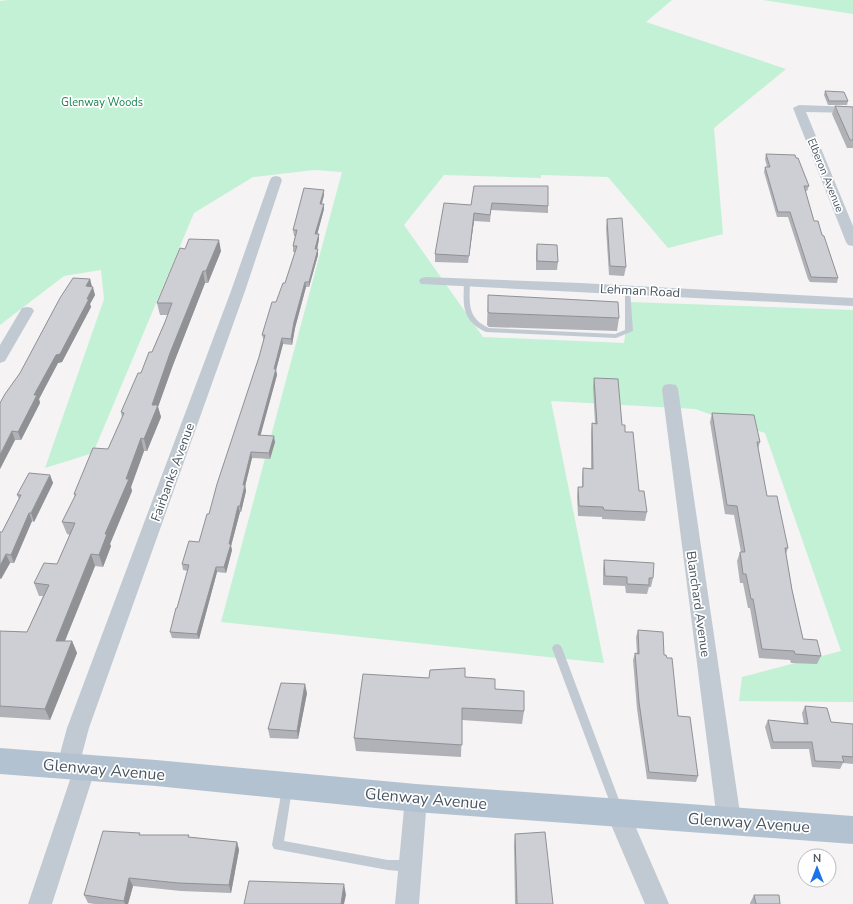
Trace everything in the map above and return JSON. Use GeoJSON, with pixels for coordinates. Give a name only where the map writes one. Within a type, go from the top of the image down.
{"type":"FeatureCollection","features":[{"type":"Feature","properties":{"kind":"main road","name":"Glenway Avenue"},"geometry":{"type":"LineString","coordinates":[[0,761],[76,766],[416,798],[853,830]]}},
{"type":"Feature","properties":{"kind":"street","name":"Elberon Avenue"},"geometry":{"type":"LineString","coordinates":[[853,110],[799,108],[853,242]]}},
{"type":"Feature","properties":{"kind":"street","name":"Fairbanks Avenue"},"geometry":{"type":"LineString","coordinates":[[40,904],[76,766],[78,728],[238,291],[276,180]]}},
{"type":"Feature","properties":{"kind":"street","name":"Lehman Road"},"geometry":{"type":"LineString","coordinates":[[426,281],[853,302]]}},
{"type":"Feature","properties":{"kind":"street"},"geometry":{"type":"LineString","coordinates":[[0,358],[27,311]]}},
{"type":"Feature","properties":{"kind":"street","name":"Blanchard Avenue"},"geometry":{"type":"LineString","coordinates":[[670,389],[729,820]]}},
{"type":"Feature","properties":{"kind":"street"},"geometry":{"type":"LineString","coordinates":[[407,904],[416,798]]}},
{"type":"Feature","properties":{"kind":"street"},"geometry":{"type":"LineString","coordinates":[[618,813],[657,904]]}},
{"type":"Feature","properties":{"kind":"lane"},"geometry":{"type":"LineString","coordinates":[[467,283],[466,307],[473,321],[480,328],[488,330],[616,336],[629,331],[628,290]]}},
{"type":"Feature","properties":{"kind":"lane"},"geometry":{"type":"LineString","coordinates":[[557,648],[618,813]]}},
{"type":"Feature","properties":{"kind":"lane"},"geometry":{"type":"LineString","coordinates":[[288,786],[278,846],[388,865],[410,866]]}},
{"type":"Feature","properties":{"kind":"green space","name":"Glenway Woods"},"geometry":{"type":"Polygon","coordinates":[[[672,0],[646,22],[786,69],[714,128],[723,234],[668,248],[608,177],[541,175],[541,178],[444,175],[404,225],[483,337],[624,343],[630,302],[853,310],[853,702],[739,701],[742,677],[841,651],[765,433],[695,409],[551,401],[604,663],[221,622],[342,172],[314,170],[253,177],[194,213],[93,453],[45,468],[104,299],[101,270],[64,276],[0,325],[0,1],[672,0]]]}},
{"type":"Feature","properties":{"kind":"green space"},"geometry":{"type":"Polygon","coordinates":[[[763,0],[853,0],[853,14],[763,0]]]}},
{"type":"Feature","properties":{"kind":"building"},"geometry":{"type":"Polygon","coordinates":[[[825,91],[844,92],[848,101],[829,101],[825,91]]]}},
{"type":"Feature","properties":{"kind":"building"},"geometry":{"type":"Polygon","coordinates":[[[835,106],[853,107],[853,140],[850,140],[835,106]]]}},
{"type":"Feature","properties":{"kind":"building"},"geometry":{"type":"Polygon","coordinates":[[[766,154],[795,155],[796,158],[798,158],[809,186],[804,186],[814,221],[818,221],[838,278],[811,277],[790,212],[778,212],[765,167],[770,167],[766,154]]]}},
{"type":"Feature","properties":{"kind":"building"},"geometry":{"type":"Polygon","coordinates":[[[474,186],[548,186],[548,206],[492,203],[490,215],[474,213],[469,256],[435,254],[444,203],[471,205],[474,186]]]}},
{"type":"Feature","properties":{"kind":"building"},"geometry":{"type":"Polygon","coordinates":[[[304,188],[324,190],[320,204],[324,204],[315,234],[319,234],[315,249],[318,249],[309,282],[305,282],[291,339],[282,338],[274,369],[276,369],[258,435],[274,436],[269,453],[251,452],[243,485],[245,485],[240,506],[238,506],[229,544],[231,544],[224,567],[216,567],[197,634],[170,632],[189,565],[182,564],[189,541],[199,542],[259,357],[265,335],[262,335],[272,302],[276,302],[283,283],[285,283],[297,246],[293,246],[297,230],[293,230],[304,188]]]}},
{"type":"Feature","properties":{"kind":"building"},"geometry":{"type":"Polygon","coordinates":[[[622,218],[626,267],[610,266],[607,219],[622,218]]]}},
{"type":"Feature","properties":{"kind":"building"},"geometry":{"type":"Polygon","coordinates":[[[189,239],[219,240],[206,271],[203,271],[170,353],[152,405],[158,405],[144,439],[141,438],[126,479],[129,479],[105,534],[107,534],[99,555],[91,554],[56,641],[72,641],[45,709],[0,706],[0,631],[27,632],[49,585],[34,583],[44,563],[57,564],[75,523],[62,522],[76,494],[74,494],[93,448],[108,449],[124,413],[121,412],[138,373],[141,373],[149,352],[152,352],[172,303],[157,303],[180,248],[185,249],[189,239]]]}},
{"type":"Feature","properties":{"kind":"building"},"geometry":{"type":"Polygon","coordinates":[[[537,244],[557,245],[558,262],[537,261],[537,244]]]}},
{"type":"Feature","properties":{"kind":"building"},"geometry":{"type":"Polygon","coordinates":[[[73,278],[90,279],[86,286],[93,287],[87,299],[89,299],[60,354],[56,355],[34,395],[37,395],[18,432],[12,431],[0,455],[0,403],[20,373],[60,298],[73,278]]]}},
{"type":"Feature","properties":{"kind":"building"},"geometry":{"type":"Polygon","coordinates":[[[488,295],[618,302],[619,318],[490,313],[488,312],[488,295]]]}},
{"type":"Feature","properties":{"kind":"building"},"geometry":{"type":"Polygon","coordinates":[[[594,378],[618,379],[622,425],[625,425],[625,432],[633,432],[639,491],[644,491],[647,512],[604,510],[603,507],[579,506],[578,487],[583,487],[583,468],[593,469],[592,423],[597,424],[594,378]]]}},
{"type":"Feature","properties":{"kind":"building"},"geometry":{"type":"Polygon","coordinates":[[[712,413],[754,415],[760,442],[757,442],[767,496],[777,496],[788,548],[785,548],[792,590],[803,639],[817,640],[821,656],[795,654],[794,651],[762,649],[753,599],[751,599],[746,574],[743,574],[740,552],[745,552],[737,506],[727,505],[712,413]]]}},
{"type":"Feature","properties":{"kind":"building"},"geometry":{"type":"Polygon","coordinates":[[[29,473],[50,475],[31,513],[29,513],[11,555],[6,554],[0,566],[0,532],[2,532],[21,495],[17,495],[29,473]]]}},
{"type":"Feature","properties":{"kind":"building"},"geometry":{"type":"Polygon","coordinates":[[[604,560],[654,563],[653,578],[649,578],[649,585],[627,584],[627,577],[605,576],[604,560]]]}},
{"type":"Feature","properties":{"kind":"building"},"geometry":{"type":"Polygon","coordinates":[[[638,630],[663,632],[664,655],[666,655],[667,658],[672,658],[678,716],[690,717],[698,776],[649,772],[639,702],[635,653],[639,654],[638,630]]]}},
{"type":"Feature","properties":{"kind":"building"},"geometry":{"type":"Polygon","coordinates":[[[465,668],[465,677],[495,679],[495,689],[524,691],[524,711],[462,708],[462,745],[354,738],[363,674],[429,678],[430,670],[465,668]]]}},
{"type":"Feature","properties":{"kind":"building"},"geometry":{"type":"Polygon","coordinates":[[[281,683],[305,684],[297,731],[268,729],[281,683]]]}},
{"type":"Feature","properties":{"kind":"building"},"geometry":{"type":"Polygon","coordinates":[[[805,706],[827,708],[831,722],[853,724],[853,757],[842,756],[844,762],[815,761],[812,742],[773,742],[768,720],[808,724],[805,706]]]}},
{"type":"Feature","properties":{"kind":"building"},"geometry":{"type":"Polygon","coordinates":[[[103,831],[140,833],[139,835],[189,835],[188,837],[237,842],[229,885],[178,883],[129,878],[124,901],[84,895],[103,831]]]}},
{"type":"Feature","properties":{"kind":"building"},"geometry":{"type":"Polygon","coordinates":[[[545,832],[553,904],[517,904],[515,834],[545,832]]]}},
{"type":"Feature","properties":{"kind":"building"},"geometry":{"type":"Polygon","coordinates":[[[249,881],[344,884],[341,904],[244,904],[249,881]]]}},
{"type":"Feature","properties":{"kind":"building"},"geometry":{"type":"Polygon","coordinates":[[[754,895],[779,895],[780,904],[756,904],[754,895]]]}}]}
